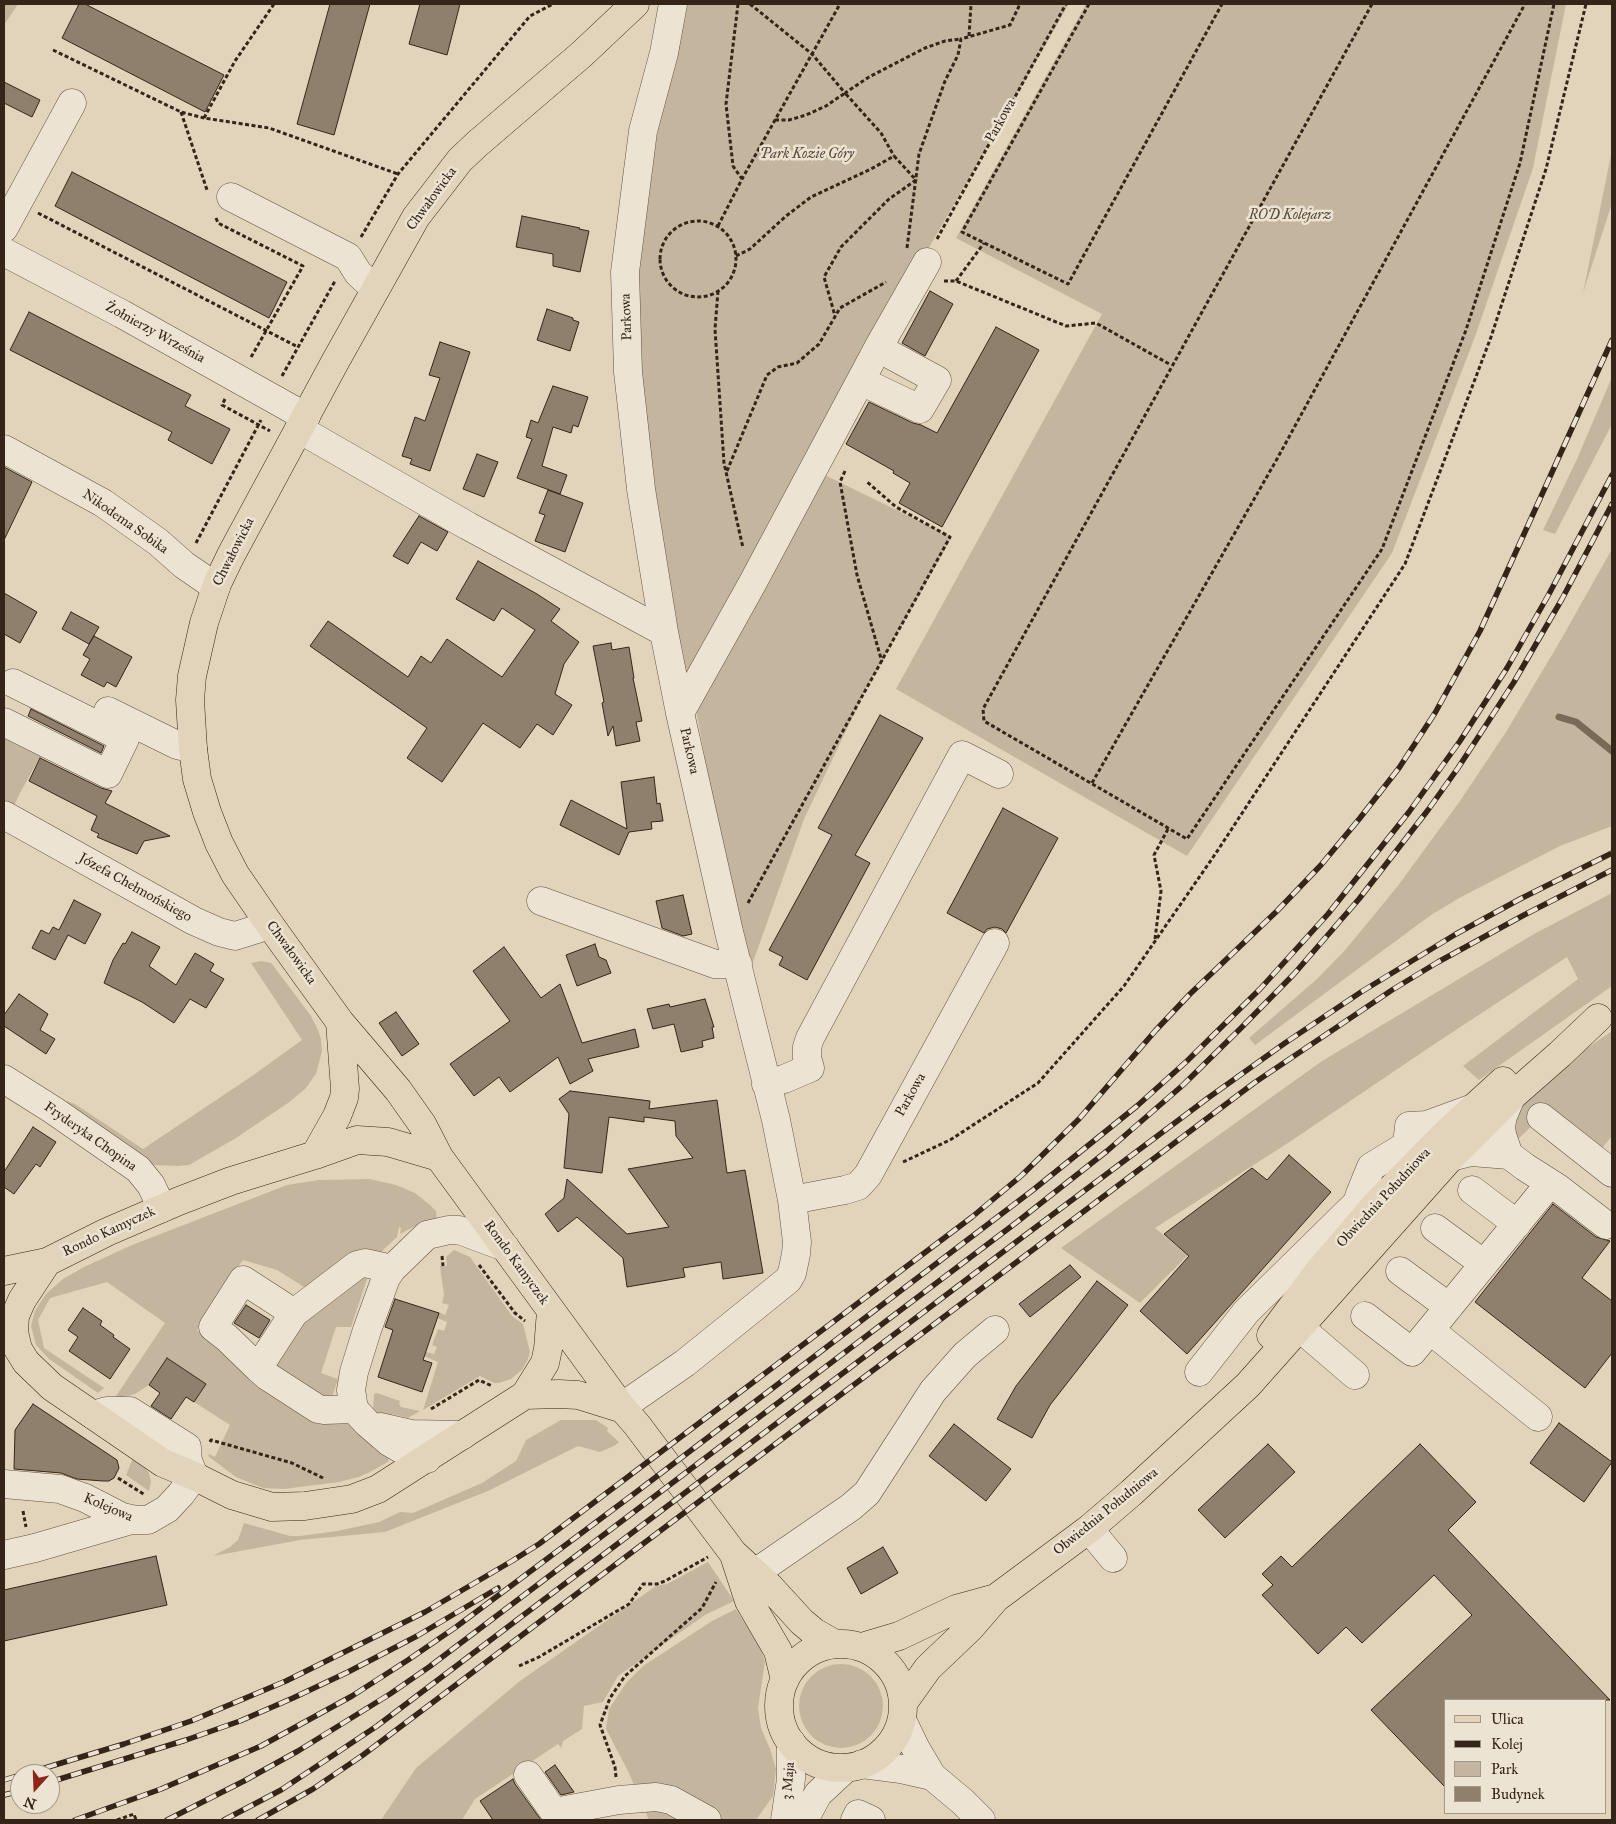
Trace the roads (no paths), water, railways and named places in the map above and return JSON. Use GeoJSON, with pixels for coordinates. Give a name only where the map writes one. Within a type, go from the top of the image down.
{"type":"FeatureCollection","features":[{"type":"Feature","properties":{"kind":"main road","name":"Chwałowicka"},"geometry":{"type":"LineString","coordinates":[[439,1158],[422,1124],[387,1076],[340,1022],[235,874],[219,843],[197,779],[190,700],[192,676],[200,639],[216,587],[231,555],[375,288],[416,217],[460,160],[588,49],[635,4]]}},
{"type":"Feature","properties":{"kind":"main road","name":"Obwiednia Południowa"},"geometry":{"type":"LineString","coordinates":[[902,1711],[928,1668],[970,1628],[996,1598],[1089,1529],[1147,1480],[1210,1418],[1248,1384],[1300,1327],[1420,1160],[1451,1157],[1511,1097],[1605,1013]]}},
{"type":"Feature","properties":{"kind":"main road","name":"Obwiednia Południowa"},"geometry":{"type":"LineString","coordinates":[[1210,1418],[1239,1376],[1330,1257],[1377,1203],[1471,1109],[1508,1078],[1552,1044],[1605,1013]]}},
{"type":"Feature","properties":{"kind":"main road"},"geometry":{"type":"LineString","coordinates":[[315,1155],[338,1116],[344,1098],[340,1022]]}},
{"type":"Feature","properties":{"kind":"main road","name":"Rondo Kamyczek"},"geometry":{"type":"LineString","coordinates":[[357,1140],[388,1142],[439,1158],[551,1311],[545,1363],[524,1395],[390,1483],[365,1495],[339,1502],[272,1507],[232,1496],[194,1476],[163,1463],[52,1387],[15,1357],[18,1349],[15,1340],[15,1316],[22,1300],[47,1262],[107,1232],[231,1181],[357,1140]]}},
{"type":"Feature","properties":{"kind":"main road"},"geometry":{"type":"LineString","coordinates":[[4,1271],[47,1262]]}},
{"type":"Feature","properties":{"kind":"main road"},"geometry":{"type":"LineString","coordinates":[[551,1311],[623,1409],[637,1425],[720,1561],[749,1601],[778,1651],[785,1680]]}},
{"type":"Feature","properties":{"kind":"main road"},"geometry":{"type":"LineString","coordinates":[[524,1395],[578,1395],[623,1409]]}},
{"type":"Feature","properties":{"kind":"main road"},"geometry":{"type":"LineString","coordinates":[[720,1561],[755,1573],[802,1622],[814,1632],[835,1644]]}},
{"type":"Feature","properties":{"kind":"main road","name":"Obwiednia Południowa"},"geometry":{"type":"LineString","coordinates":[[862,1647],[900,1636],[956,1610],[996,1598]]}},
{"type":"Feature","properties":{"kind":"main road"},"geometry":{"type":"LineString","coordinates":[[835,1644],[862,1647],[881,1658],[889,1666],[900,1685],[902,1711],[897,1733],[890,1745],[878,1756],[854,1766],[835,1768],[811,1760],[790,1742],[779,1710],[785,1680],[794,1665],[818,1648],[835,1644]]}},
{"type":"Feature","properties":{"kind":"street","name":"Parkowa"},"geometry":{"type":"LineString","coordinates":[[623,1409],[640,1394],[685,1363],[788,1280],[796,1254],[792,1200],[776,1120],[680,713],[664,632],[641,489],[628,372],[625,272],[643,130],[664,53],[674,4]]}},
{"type":"Feature","properties":{"kind":"street"},"geometry":{"type":"LineString","coordinates":[[4,228],[72,102]]}},
{"type":"Feature","properties":{"kind":"street"},"geometry":{"type":"LineString","coordinates":[[231,197],[348,257],[358,273],[375,288]]}},
{"type":"Feature","properties":{"kind":"street","name":"Żołnierzy Września"},"geometry":{"type":"LineString","coordinates":[[4,252],[149,330],[302,423]]}},
{"type":"Feature","properties":{"kind":"street","name":"Parkowa"},"geometry":{"type":"LineString","coordinates":[[680,713],[861,381],[922,258]]}},
{"type":"Feature","properties":{"kind":"street"},"geometry":{"type":"LineString","coordinates":[[861,381],[920,409],[937,380],[878,348]]}},
{"type":"Feature","properties":{"kind":"street"},"geometry":{"type":"LineString","coordinates":[[302,423],[468,526],[664,632]]}},
{"type":"Feature","properties":{"kind":"street","name":"Nikodema Sobika"},"geometry":{"type":"LineString","coordinates":[[4,449],[103,503],[158,542],[184,565],[216,587]]}},
{"type":"Feature","properties":{"kind":"street"},"geometry":{"type":"LineString","coordinates":[[8,692],[25,669],[135,734],[193,749]]}},
{"type":"Feature","properties":{"kind":"street"},"geometry":{"type":"LineString","coordinates":[[4,722],[108,774],[135,734]]}},
{"type":"Feature","properties":{"kind":"street"},"geometry":{"type":"LineString","coordinates":[[766,1084],[810,1068],[807,1058],[807,1047],[810,1038],[962,754],[999,774]]}},
{"type":"Feature","properties":{"kind":"street","name":"Józefa Chełmońskiego"},"geometry":{"type":"LineString","coordinates":[[4,816],[194,921],[219,932],[229,936],[241,936],[270,925]]}},
{"type":"Feature","properties":{"kind":"street"},"geometry":{"type":"LineString","coordinates":[[540,901],[715,964],[738,964]]}},
{"type":"Feature","properties":{"kind":"street","name":"Parkowa"},"geometry":{"type":"LineString","coordinates":[[792,1200],[858,1186],[868,1175],[995,943]]}},
{"type":"Feature","properties":{"kind":"street","name":"Fryderyka Chopina"},"geometry":{"type":"LineString","coordinates":[[4,1079],[70,1121],[138,1169],[151,1185],[162,1208]]}},
{"type":"Feature","properties":{"kind":"street"},"geometry":{"type":"LineString","coordinates":[[1509,1155],[1501,1126],[1511,1097]]}},
{"type":"Feature","properties":{"kind":"street"},"geometry":{"type":"LineString","coordinates":[[1541,1117],[1612,1173]]}},
{"type":"Feature","properties":{"kind":"street"},"geometry":{"type":"LineString","coordinates":[[1451,1157],[1471,1152],[1509,1155],[1606,1225]]}},
{"type":"Feature","properties":{"kind":"street"},"geometry":{"type":"LineString","coordinates":[[1199,1372],[1246,1312],[1357,1203],[1371,1167],[1420,1160]]}},
{"type":"Feature","properties":{"kind":"street"},"geometry":{"type":"LineString","coordinates":[[1365,1316],[1412,1352],[1550,1183]]}},
{"type":"Feature","properties":{"kind":"street"},"geometry":{"type":"LineString","coordinates":[[1472,1190],[1517,1224]]}},
{"type":"Feature","properties":{"kind":"street"},"geometry":{"type":"LineString","coordinates":[[1435,1228],[1484,1264]]}},
{"type":"Feature","properties":{"kind":"street"},"geometry":{"type":"LineString","coordinates":[[427,1459],[389,1442],[360,1416],[351,1390],[354,1372],[367,1330],[386,1278],[427,1235],[459,1230],[505,1247]]}},
{"type":"Feature","properties":{"kind":"street"},"geometry":{"type":"LineString","coordinates":[[244,1354],[276,1302],[357,1265],[366,1263],[392,1270]]}},
{"type":"Feature","properties":{"kind":"street"},"geometry":{"type":"LineString","coordinates":[[1400,1271],[1449,1307]]}},
{"type":"Feature","properties":{"kind":"street"},"geometry":{"type":"LineString","coordinates":[[244,1354],[276,1302]]}},
{"type":"Feature","properties":{"kind":"street"},"geometry":{"type":"LineString","coordinates":[[1246,1312],[1264,1344]]}},
{"type":"Feature","properties":{"kind":"street"},"geometry":{"type":"LineString","coordinates":[[1300,1327],[1355,1375]]}},
{"type":"Feature","properties":{"kind":"street"},"geometry":{"type":"LineString","coordinates":[[755,1573],[851,1507],[867,1493],[933,1391],[965,1355],[995,1330]]}},
{"type":"Feature","properties":{"kind":"street"},"geometry":{"type":"LineString","coordinates":[[1430,1330],[1538,1417]]}},
{"type":"Feature","properties":{"kind":"street"},"geometry":{"type":"LineString","coordinates":[[244,1354],[267,1376],[318,1409],[360,1416],[411,1434],[463,1435]]}},
{"type":"Feature","properties":{"kind":"street","name":"Kolejowa"},"geometry":{"type":"LineString","coordinates":[[12,1484],[48,1487],[66,1491],[131,1520],[141,1521],[155,1517],[167,1509],[182,1494],[194,1476]]}},
{"type":"Feature","properties":{"kind":"street"},"geometry":{"type":"LineString","coordinates":[[4,1555],[131,1520]]}},
{"type":"Feature","properties":{"kind":"street"},"geometry":{"type":"LineString","coordinates":[[1089,1529],[1113,1558]]}},
{"type":"Feature","properties":{"kind":"street"},"geometry":{"type":"LineString","coordinates":[[902,1711],[916,1749],[932,1776],[981,1820]]}},
{"type":"Feature","properties":{"kind":"street","name":"3 Maja"},"geometry":{"type":"LineString","coordinates":[[785,1820],[791,1779],[790,1742]]}},
{"type":"Feature","properties":{"kind":"street"},"geometry":{"type":"LineString","coordinates":[[854,1766],[901,1769],[932,1776]]}},
{"type":"Feature","properties":{"kind":"street","name":"3 Maja"},"geometry":{"type":"LineString","coordinates":[[804,1820],[818,1794],[854,1766]]}},
{"type":"Feature","properties":{"kind":"street"},"geometry":{"type":"LineString","coordinates":[[528,1775],[554,1812],[619,1800],[656,1797],[671,1800],[706,1820]]}},
{"type":"Feature","properties":{"kind":"street"},"geometry":{"type":"LineString","coordinates":[[855,1820],[858,1814],[871,1820]]}},
{"type":"Feature","properties":{"kind":"waterway"},"geometry":{"type":"LineString","coordinates":[[1559,717],[1576,722],[1612,751]]}},
{"type":"Feature","properties":{"kind":"railway"},"geometry":{"type":"LineString","coordinates":[[58,1764],[191,1721],[286,1681],[425,1612],[512,1561],[539,1544],[972,1217],[1021,1176],[1079,1119],[1156,1030],[1190,994],[1277,911],[1321,865],[1399,768],[1435,713],[1480,631],[1612,340]]}},
{"type":"Feature","properties":{"kind":"railway"},"geometry":{"type":"LineString","coordinates":[[75,1820],[161,1789],[261,1746],[352,1696],[408,1660],[456,1627],[635,1493],[1033,1190],[1137,1106],[1187,1061],[1260,989],[1328,914],[1409,812],[1460,741],[1507,668],[1549,594],[1612,475]]}},
{"type":"Feature","properties":{"kind":"railway"},"geometry":{"type":"LineString","coordinates":[[167,1820],[298,1751],[390,1694],[429,1667],[1017,1222],[1107,1151],[1183,1085],[1294,974],[1359,899],[1428,810],[1514,682],[1562,599],[1612,504]]}},
{"type":"Feature","properties":{"kind":"railway"},"geometry":{"type":"LineString","coordinates":[[224,1820],[281,1790],[377,1726],[1024,1236],[1208,1098],[1285,1043],[1361,992],[1456,934],[1520,899],[1612,853]]}},
{"type":"Feature","properties":{"kind":"railway"},"geometry":{"type":"LineString","coordinates":[[258,1820],[313,1789],[363,1755],[1254,1083],[1392,990],[1438,962],[1612,870]]}},
{"type":"Feature","properties":{"kind":"railway"},"geometry":{"type":"LineString","coordinates":[[60,1779],[186,1740],[240,1721],[293,1698],[417,1636],[498,1588]]}},
{"type":"Feature","properties":{"kind":"railway"},"geometry":{"type":"LineString","coordinates":[[4,1780],[10,1778]]}},
{"type":"Feature","properties":{"kind":"railway"},"geometry":{"type":"LineString","coordinates":[[4,1795],[10,1794]]}},
{"type":"Feature","properties":{"kind":"park label","name":"Park Kozie Góry"},"geometry":{"type":"Point","coordinates":[807,155]}},
{"type":"Feature","properties":{"kind":"park label","name":"ROD Kolejarz"},"geometry":{"type":"Point","coordinates":[1290,216]}}]}
